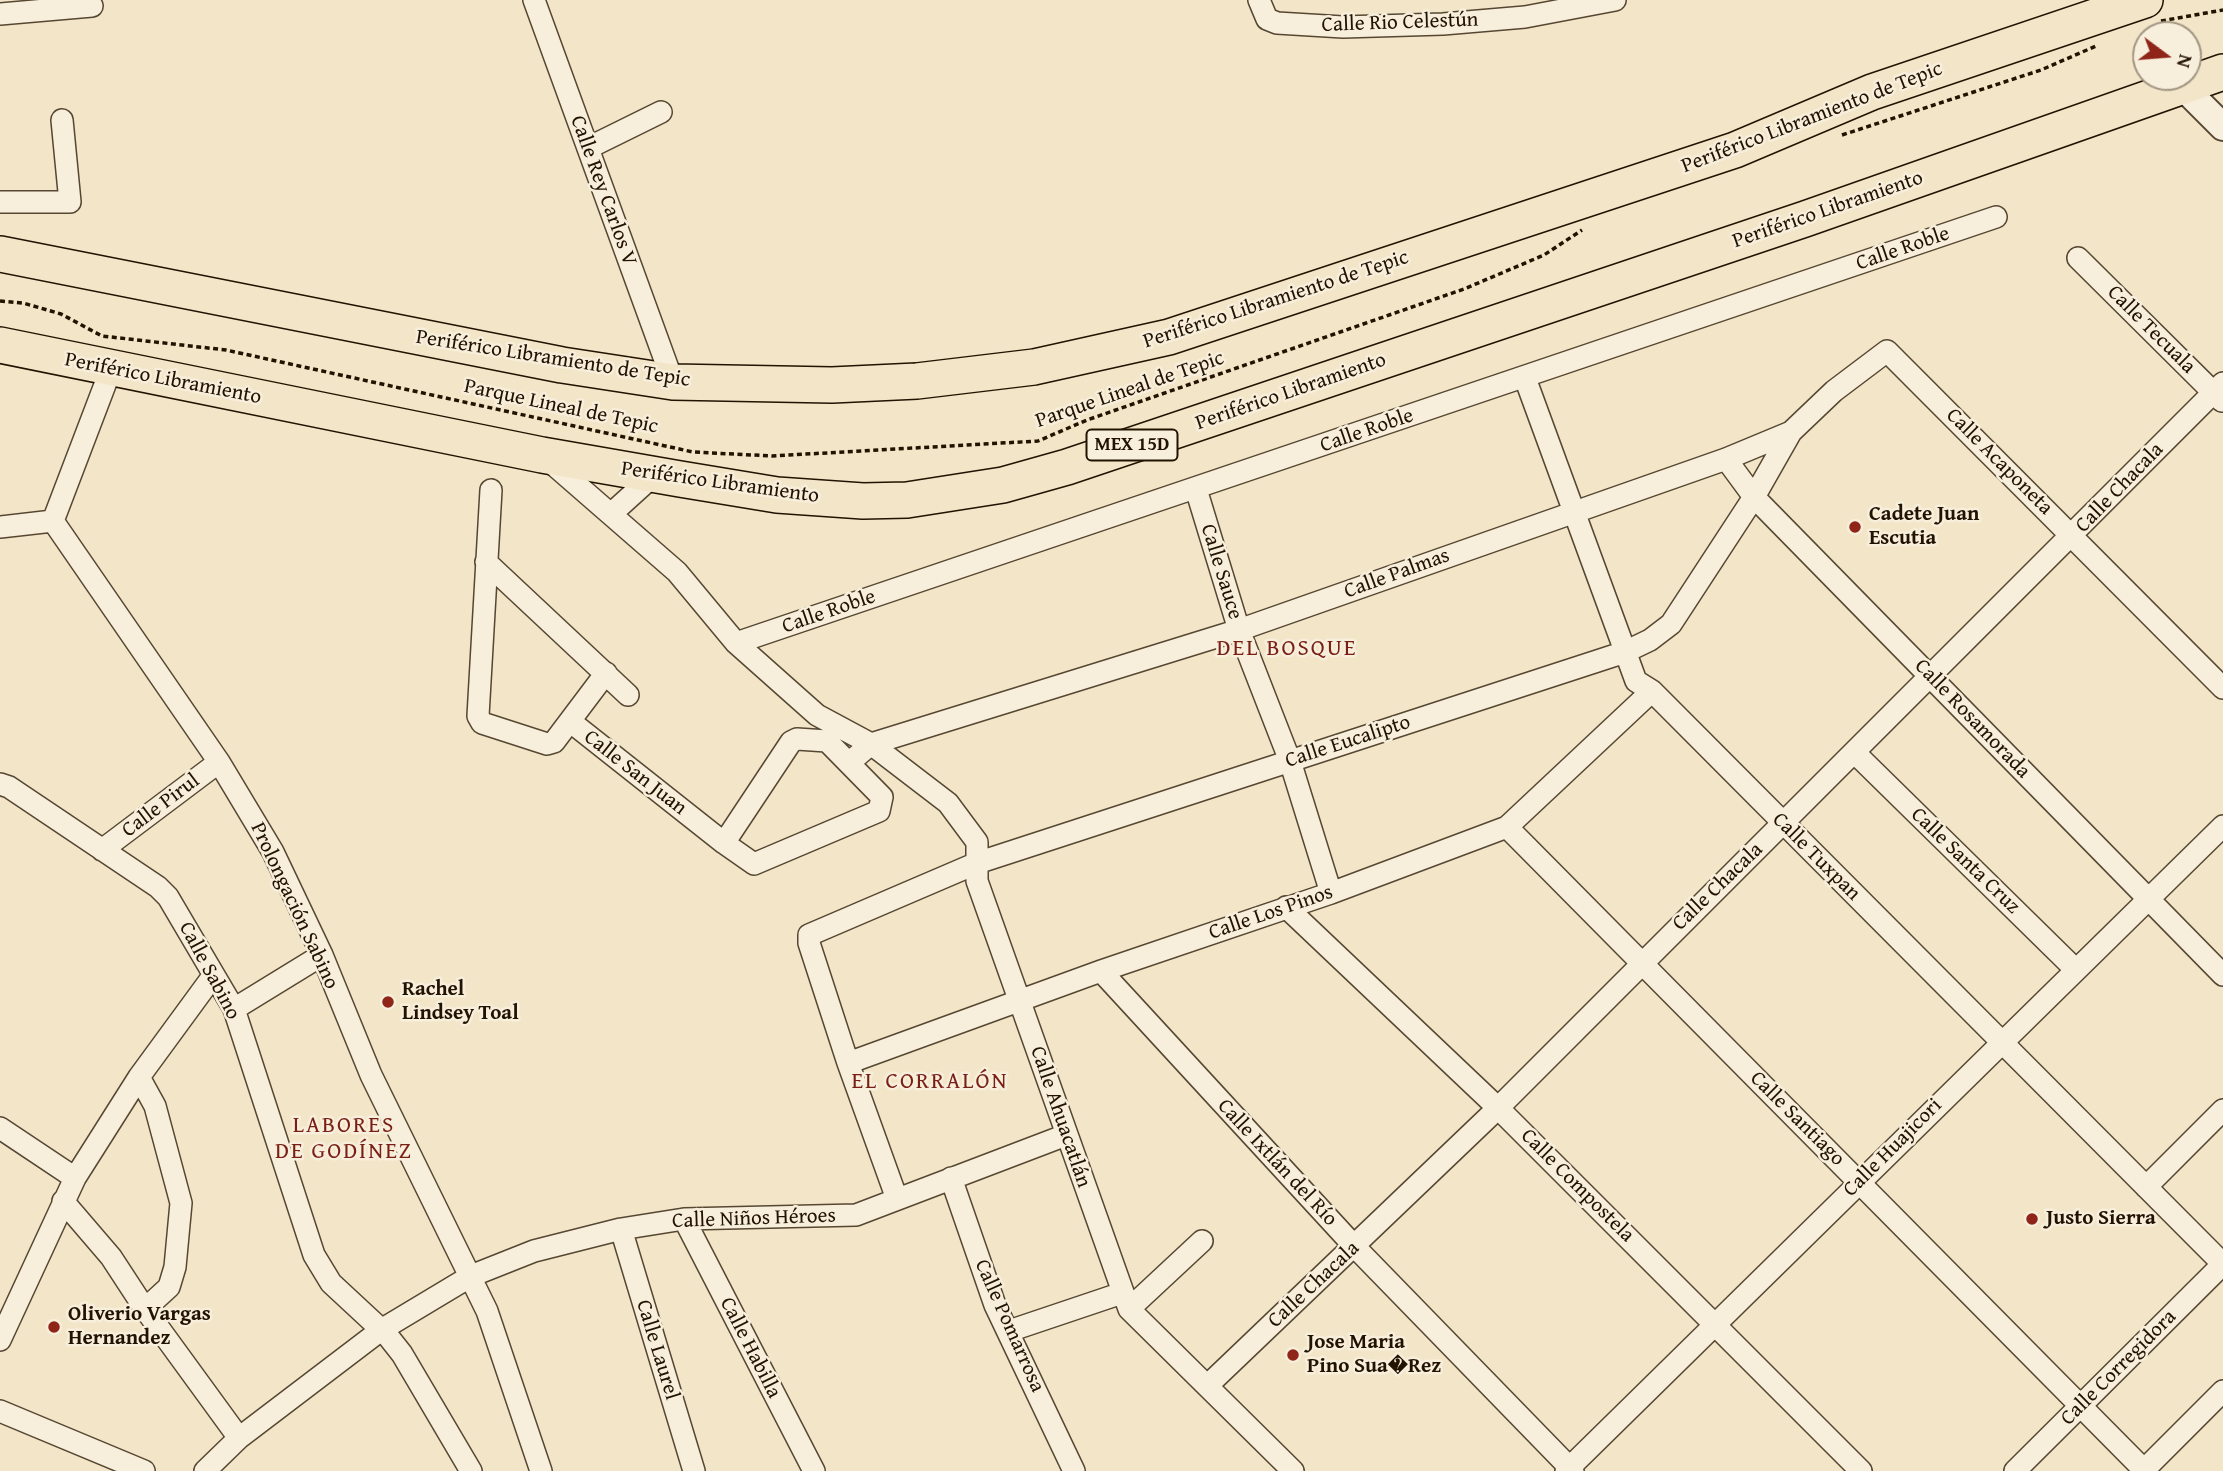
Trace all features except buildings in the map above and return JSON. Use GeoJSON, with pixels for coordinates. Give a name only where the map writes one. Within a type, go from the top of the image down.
{"type":"FeatureCollection","features":[{"type":"Feature","properties":{"kind":"highway","name":"Periférico Libramiento de Tepic"},"geometry":{"type":"LineString","coordinates":[[0,254],[522,357],[673,382],[832,385],[917,381],[1034,367],[1169,337],[1735,150],[1872,92],[2150,11]]}},
{"type":"Feature","properties":{"kind":"highway","name":"Periférico Libramiento"},"geometry":{"type":"LineString","coordinates":[[2202,79],[2223,72]]}},
{"type":"Feature","properties":{"kind":"highway","name":"Periférico Libramiento"},"geometry":{"type":"LineString","coordinates":[[0,345],[542,455],[654,475],[777,495],[863,501],[907,500],[1003,485],[1067,467],[1779,228],[2168,91]]}},
{"type":"Feature","properties":{"kind":"street","name":"Calle Rey Carlos V"},"geometry":{"type":"LineString","coordinates":[[534,0],[673,382]]}},
{"type":"Feature","properties":{"kind":"street","name":"Calle Rio Celestún"},"geometry":{"type":"LineString","coordinates":[[1263,10],[1277,23],[1343,27],[1443,24],[1525,17],[1615,0]]}},
{"type":"Feature","properties":{"kind":"street"},"geometry":{"type":"LineString","coordinates":[[1872,92],[1900,67],[2091,0]]}},
{"type":"Feature","properties":{"kind":"street"},"geometry":{"type":"LineString","coordinates":[[0,14],[92,6]]}},
{"type":"Feature","properties":{"kind":"street"},"geometry":{"type":"LineString","coordinates":[[2187,91],[2223,127]]}},
{"type":"Feature","properties":{"kind":"street"},"geometry":{"type":"LineString","coordinates":[[588,148],[661,112]]}},
{"type":"Feature","properties":{"kind":"street"},"geometry":{"type":"LineString","coordinates":[[0,202],[70,202],[62,120]]}},
{"type":"Feature","properties":{"kind":"street","name":"Calle Roble"},"geometry":{"type":"LineString","coordinates":[[736,643],[1996,217]]}},
{"type":"Feature","properties":{"kind":"street","name":"Calle Tecuala"},"geometry":{"type":"LineString","coordinates":[[2078,258],[2220,393]]}},
{"type":"Feature","properties":{"kind":"street","name":"Calle Palmas"},"geometry":{"type":"LineString","coordinates":[[871,744],[1239,630],[1726,459],[1791,432],[1878,355],[1886,351],[1894,356]]}},
{"type":"Feature","properties":{"kind":"street","name":"Calle Acaponeta"},"geometry":{"type":"LineString","coordinates":[[1894,356],[2223,688]]}},
{"type":"Feature","properties":{"kind":"street"},"geometry":{"type":"LineString","coordinates":[[0,527],[53,521],[111,369]]}},
{"type":"Feature","properties":{"kind":"street","name":"Calle Tuxpan"},"geometry":{"type":"LineString","coordinates":[[1525,378],[1636,681],[1652,691],[2223,1264]]}},
{"type":"Feature","properties":{"kind":"street","name":"Calle Chacala"},"geometry":{"type":"LineString","coordinates":[[1207,1386],[1498,1108],[1641,962],[2220,393]]}},
{"type":"Feature","properties":{"kind":"street","name":"Calle Eucalipto"},"geometry":{"type":"LineString","coordinates":[[848,1063],[809,943],[809,935],[977,863],[1625,652],[1650,640],[1671,624],[1754,497],[1791,432]]}},
{"type":"Feature","properties":{"kind":"street","name":"Calle Ahuacatlán"},"geometry":{"type":"LineString","coordinates":[[542,455],[677,572],[736,643],[817,715],[871,744],[948,803],[977,842],[977,881],[1126,1301],[1293,1471]]}},
{"type":"Feature","properties":{"kind":"street","name":"Calle Rosamorada"},"geometry":{"type":"LineString","coordinates":[[1726,459],[1754,497],[2223,975]]}},
{"type":"Feature","properties":{"kind":"street"},"geometry":{"type":"LineString","coordinates":[[611,514],[654,475]]}},
{"type":"Feature","properties":{"kind":"street","name":"Calle Sauce"},"geometry":{"type":"LineString","coordinates":[[1196,489],[1239,630],[1290,761],[1331,893]]}},
{"type":"Feature","properties":{"kind":"street","name":"Calle San Juan"},"geometry":{"type":"LineString","coordinates":[[491,490],[478,716],[482,723],[547,744],[554,742],[570,723],[723,843],[754,864],[879,811],[883,797],[850,762]]}},
{"type":"Feature","properties":{"kind":"street","name":"Prolongación Sabino"},"geometry":{"type":"LineString","coordinates":[[53,521],[219,762],[273,852],[322,955],[371,1075],[487,1311],[541,1471]]}},
{"type":"Feature","properties":{"kind":"street"},"geometry":{"type":"LineString","coordinates":[[486,562],[628,695]]}},
{"type":"Feature","properties":{"kind":"street"},"geometry":{"type":"LineString","coordinates":[[570,723],[606,673]]}},
{"type":"Feature","properties":{"kind":"street","name":"Calle Los Pinos"},"geometry":{"type":"LineString","coordinates":[[848,1063],[1021,1003],[1101,971],[1331,893],[1507,827],[1652,691]]}},
{"type":"Feature","properties":{"kind":"street"},"geometry":{"type":"LineString","coordinates":[[723,843],[791,742],[797,739],[822,738],[850,762],[871,744]]}},
{"type":"Feature","properties":{"kind":"street","name":"Calle Santa Cruz"},"geometry":{"type":"LineString","coordinates":[[1855,753],[2075,969]]}},
{"type":"Feature","properties":{"kind":"street","name":"Calle Pirul"},"geometry":{"type":"LineString","coordinates":[[102,850],[219,762]]}},
{"type":"Feature","properties":{"kind":"street","name":"Calle Sabino"},"geometry":{"type":"LineString","coordinates":[[4,786],[168,897],[234,1009],[314,1255],[331,1283],[381,1330],[402,1354],[471,1471]]}},
{"type":"Feature","properties":{"kind":"street","name":"Calle Huajicori"},"geometry":{"type":"LineString","coordinates":[[1570,1470],[2002,1040],[2223,826]]}},
{"type":"Feature","properties":{"kind":"street","name":"Calle Santiago"},"geometry":{"type":"LineString","coordinates":[[1507,827],[2144,1471]]}},
{"type":"Feature","properties":{"kind":"street","name":"Calle Compostela"},"geometry":{"type":"LineString","coordinates":[[1286,907],[1498,1108],[1861,1471]]}},
{"type":"Feature","properties":{"kind":"street"},"geometry":{"type":"LineString","coordinates":[[234,1009],[322,955]]}},
{"type":"Feature","properties":{"kind":"street","name":"Calle Ixtlán del Río"},"geometry":{"type":"LineString","coordinates":[[1101,971],[1355,1247],[1570,1470]]}},
{"type":"Feature","properties":{"kind":"street"},"geometry":{"type":"LineString","coordinates":[[0,1340],[9,1292],[75,1178],[139,1077],[213,976]]}},
{"type":"Feature","properties":{"kind":"street"},"geometry":{"type":"LineString","coordinates":[[848,1063],[897,1199]]}},
{"type":"Feature","properties":{"kind":"street"},"geometry":{"type":"LineString","coordinates":[[139,1077],[155,1106],[181,1203],[175,1267],[169,1287],[145,1309]]}},
{"type":"Feature","properties":{"kind":"street"},"geometry":{"type":"LineString","coordinates":[[2146,1187],[2223,1110]]}},
{"type":"Feature","properties":{"kind":"street"},"geometry":{"type":"LineString","coordinates":[[0,1128],[75,1178]]}},
{"type":"Feature","properties":{"kind":"street","name":"Calle Niños Héroes"},"geometry":{"type":"LineString","coordinates":[[205,1471],[239,1438],[381,1330],[471,1276],[534,1251],[621,1229],[684,1219],[856,1215],[1066,1135]]}},
{"type":"Feature","properties":{"kind":"street","name":"Calle Pomarrosa"},"geometry":{"type":"LineString","coordinates":[[950,1178],[995,1305],[1074,1471]]}},
{"type":"Feature","properties":{"kind":"street"},"geometry":{"type":"LineString","coordinates":[[62,1201],[111,1257],[145,1309],[239,1438]]}},
{"type":"Feature","properties":{"kind":"street","name":"Calle Habilla"},"geometry":{"type":"LineString","coordinates":[[684,1219],[805,1467]]}},
{"type":"Feature","properties":{"kind":"street","name":"Calle Laurel"},"geometry":{"type":"LineString","coordinates":[[621,1229],[694,1471]]}},
{"type":"Feature","properties":{"kind":"street"},"geometry":{"type":"LineString","coordinates":[[1009,1331],[1126,1301],[1202,1241]]}},
{"type":"Feature","properties":{"kind":"street","name":"Calle Corregidora"},"geometry":{"type":"LineString","coordinates":[[2015,1471],[2223,1264]]}},
{"type":"Feature","properties":{"kind":"street"},"geometry":{"type":"LineString","coordinates":[[2144,1471],[2223,1391]]}},
{"type":"Feature","properties":{"kind":"street"},"geometry":{"type":"LineString","coordinates":[[0,1411],[144,1471]]}},
{"type":"Feature","properties":{"kind":"path"},"geometry":{"type":"LineString","coordinates":[[2150,11],[2223,10]]}},
{"type":"Feature","properties":{"kind":"path"},"geometry":{"type":"LineString","coordinates":[[1836,138],[2041,70],[2104,43]]}},
{"type":"Feature","properties":{"kind":"path","name":"Parque Lineal de Tepic"},"geometry":{"type":"LineString","coordinates":[[0,301],[23,303],[61,314],[102,336],[226,350],[693,452],[772,456],[1038,441],[1087,420],[1464,289],[1544,255],[1589,226]]}},
{"type":"Feature","properties":{"kind":"place","name":"Cadete Juan Escutia"},"geometry":{"type":"Point","coordinates":[1855,527]}},
{"type":"Feature","properties":{"kind":"place","name":"Rachel Lindsey Toal"},"geometry":{"type":"Point","coordinates":[388,1002]}},
{"type":"Feature","properties":{"kind":"place","name":"Justo Sierra"},"geometry":{"type":"Point","coordinates":[2032,1219]}},
{"type":"Feature","properties":{"kind":"place","name":"Oliverio Vargas Hernandez"},"geometry":{"type":"Point","coordinates":[54,1327]}},
{"type":"Feature","properties":{"kind":"place","name":"Jose Maria Pino Sua�Rez"},"geometry":{"type":"Point","coordinates":[1293,1355]}},
{"type":"Feature","properties":{"kind":"district","name":"DEL BOSQUE"},"geometry":{"type":"Point","coordinates":[1287,649]}},
{"type":"Feature","properties":{"kind":"district","name":"EL CORRALÓN"},"geometry":{"type":"Point","coordinates":[930,1082]}},
{"type":"Feature","properties":{"kind":"district","name":"LABORES DE GODÍNEZ"},"geometry":{"type":"Point","coordinates":[344,1139]}}]}
